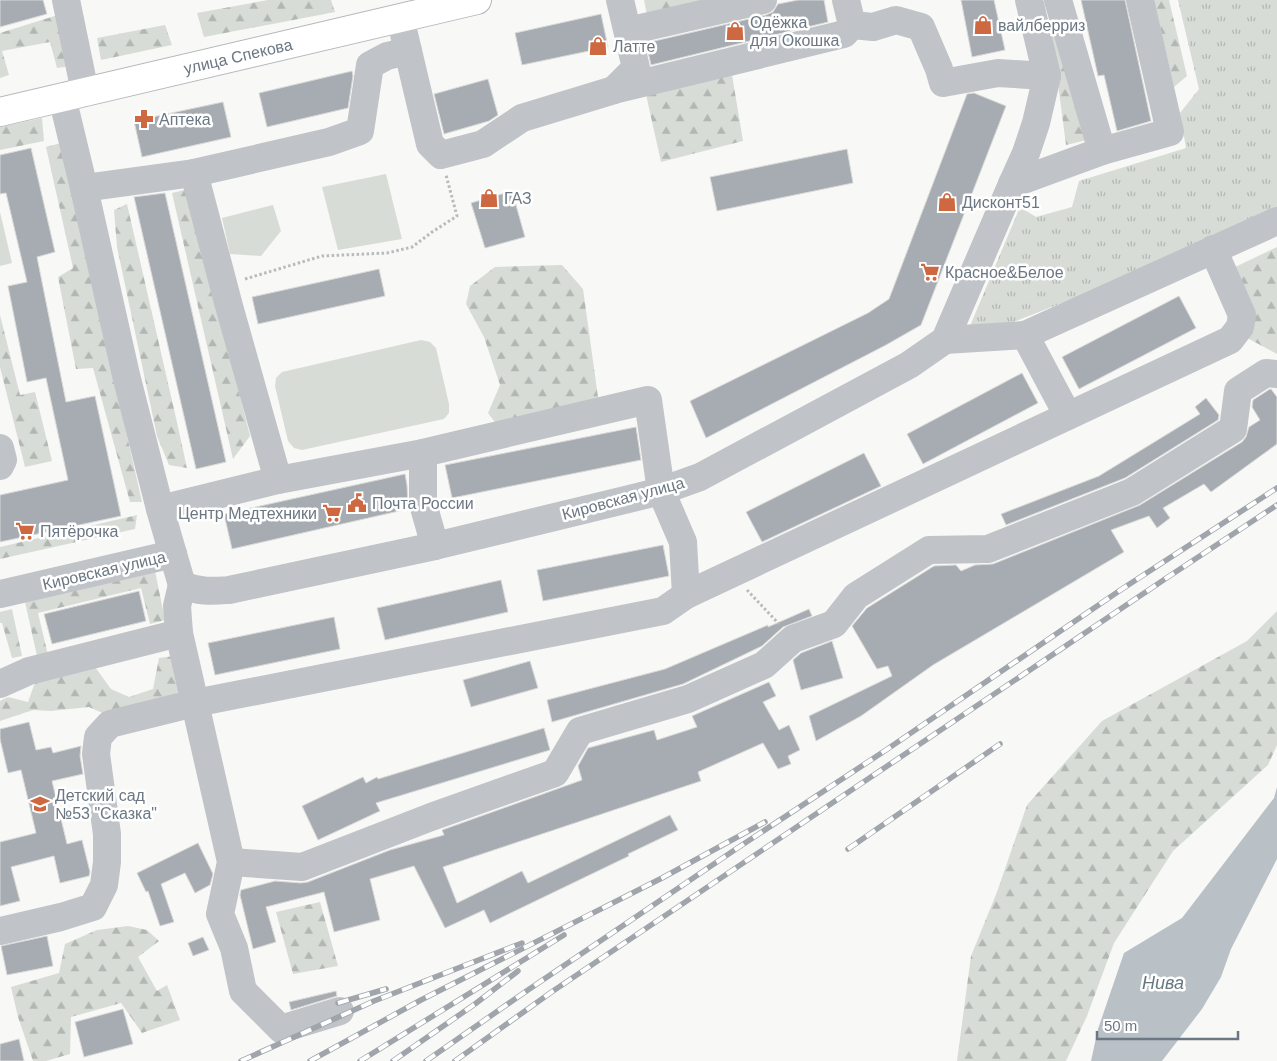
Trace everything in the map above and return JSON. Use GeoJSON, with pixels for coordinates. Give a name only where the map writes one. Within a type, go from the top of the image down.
{"type":"FeatureCollection","features":[{"type":"Feature","properties":{"kind":"main road","name":"улица Спекова"},"geometry":{"type":"LineString","coordinates":[[0,112],[477,0]]}},
{"type":"Feature","properties":{"kind":"street"},"geometry":{"type":"LineString","coordinates":[[66,0],[73,94],[84,188],[126,375],[173,554]]}},
{"type":"Feature","properties":{"kind":"street"},"geometry":{"type":"LineString","coordinates":[[614,90],[636,68],[620,0]]}},
{"type":"Feature","properties":{"kind":"street"},"geometry":{"type":"LineString","coordinates":[[628,31],[763,0]]}},
{"type":"Feature","properties":{"kind":"street"},"geometry":{"type":"LineString","coordinates":[[1029,0],[1047,76],[1036,123],[1029,146],[945,340],[1025,335],[1277,221]]}},
{"type":"Feature","properties":{"kind":"street"},"geometry":{"type":"LineString","coordinates":[[1058,0],[1102,151]]}},
{"type":"Feature","properties":{"kind":"street"},"geometry":{"type":"LineString","coordinates":[[1012,184],[1102,151],[1170,132],[1140,0]]}},
{"type":"Feature","properties":{"kind":"street"},"geometry":{"type":"LineString","coordinates":[[401,18],[430,144],[440,156],[483,144],[522,118],[614,90],[844,34],[849,13],[874,26],[896,20],[921,27],[943,83],[998,73],[1047,76]]}},
{"type":"Feature","properties":{"kind":"street"},"geometry":{"type":"LineString","coordinates":[[84,188],[194,173],[329,142],[360,131],[370,65],[387,56],[408,51]]}},
{"type":"Feature","properties":{"kind":"street"},"geometry":{"type":"LineString","coordinates":[[194,173],[278,480]]}},
{"type":"Feature","properties":{"kind":"street"},"geometry":{"type":"LineString","coordinates":[[0,931],[61,917],[93,907],[104,885],[108,834],[96,754],[98,737],[110,724],[195,703],[663,610],[686,595],[1230,340],[1240,328],[1242,315],[1213,249]]}},
{"type":"Feature","properties":{"kind":"street"},"geometry":{"type":"LineString","coordinates":[[1025,335],[1068,416]]}},
{"type":"Feature","properties":{"kind":"street","name":"Кировская улица"},"geometry":{"type":"LineString","coordinates":[[0,594],[173,554],[182,584],[193,589],[208,591],[229,590],[435,546],[662,490],[700,477],[909,366],[945,340]]}},
{"type":"Feature","properties":{"kind":"street"},"geometry":{"type":"LineString","coordinates":[[231,862],[302,867],[555,772],[580,731],[688,699],[764,665],[793,639],[834,624],[856,596],[929,550],[988,549],[1132,492],[1232,429],[1238,391],[1266,373],[1277,374]]}},
{"type":"Feature","properties":{"kind":"street"},"geometry":{"type":"LineString","coordinates":[[160,509],[278,480],[423,453],[648,400],[662,490],[683,542],[686,595]]}},
{"type":"Feature","properties":{"kind":"street"},"geometry":{"type":"LineString","coordinates":[[0,448],[2,460],[0,466]]}},
{"type":"Feature","properties":{"kind":"street"},"geometry":{"type":"LineString","coordinates":[[423,453],[423,504],[435,546]]}},
{"type":"Feature","properties":{"kind":"street"},"geometry":{"type":"LineString","coordinates":[[182,584],[177,606],[178,634],[231,862],[220,914],[234,948],[243,991],[281,1029],[340,1011]]}},
{"type":"Feature","properties":{"kind":"street"},"geometry":{"type":"LineString","coordinates":[[0,684],[28,671],[178,634]]}},
{"type":"Feature","properties":{"kind":"path"},"geometry":{"type":"LineString","coordinates":[[229,306],[238,281],[322,256],[387,253],[412,247],[457,216],[440,156]]}},
{"type":"Feature","properties":{"kind":"path"},"geometry":{"type":"LineString","coordinates":[[743,586],[793,639]]}},
{"type":"Feature","properties":{"kind":"green space"},"geometry":{"type":"Polygon","coordinates":[[[268,0],[331,0],[335,12],[204,37],[197,13],[268,0]]]}},
{"type":"Feature","properties":{"kind":"green space"},"geometry":{"type":"Polygon","coordinates":[[[644,0],[733,0],[648,20],[644,0]]]}},
{"type":"Feature","properties":{"kind":"green space"},"geometry":{"type":"Polygon","coordinates":[[[1047,0],[1108,135],[1066,145],[1047,0]]]}},
{"type":"Feature","properties":{"kind":"green space"},"geometry":{"type":"Polygon","coordinates":[[[1154,0],[1169,0],[1187,76],[1174,87],[1154,0]]]}},
{"type":"Feature","properties":{"kind":"green space"},"geometry":{"type":"Polygon","coordinates":[[[1178,0],[1277,0],[1277,219],[993,330],[970,326],[1020,207],[1036,217],[1072,207],[1079,181],[1186,148],[1180,113],[1199,89],[1178,0]]]}},
{"type":"Feature","properties":{"kind":"green space"},"geometry":{"type":"Polygon","coordinates":[[[61,14],[71,66],[57,68],[50,42],[2,51],[9,75],[0,78],[0,33],[61,14]]]}},
{"type":"Feature","properties":{"kind":"green space"},"geometry":{"type":"Polygon","coordinates":[[[165,25],[172,45],[101,60],[97,38],[165,25]]]}},
{"type":"Feature","properties":{"kind":"green space"},"geometry":{"type":"Polygon","coordinates":[[[731,69],[743,141],[661,162],[645,90],[731,69]]]}},
{"type":"Feature","properties":{"kind":"green space"},"geometry":{"type":"Polygon","coordinates":[[[42,118],[44,141],[0,150],[0,127],[42,118]]]}},
{"type":"Feature","properties":{"kind":"green space"},"geometry":{"type":"Polygon","coordinates":[[[61,143],[142,502],[130,502],[93,368],[76,369],[58,277],[73,268],[46,147],[61,143]]]}},
{"type":"Feature","properties":{"kind":"green space"},"geometry":{"type":"Polygon","coordinates":[[[386,174],[402,239],[338,250],[322,187],[386,174]]]}},
{"type":"Feature","properties":{"kind":"green space"},"geometry":{"type":"Polygon","coordinates":[[[188,189],[250,436],[233,459],[172,193],[188,189]]]}},
{"type":"Feature","properties":{"kind":"green space"},"geometry":{"type":"Polygon","coordinates":[[[127,204],[187,468],[169,465],[157,436],[117,247],[114,210],[127,204]]]}},
{"type":"Feature","properties":{"kind":"green space"},"geometry":{"type":"Polygon","coordinates":[[[273,205],[281,231],[261,256],[230,254],[222,218],[273,205]]]}},
{"type":"Feature","properties":{"kind":"green space"},"geometry":{"type":"Polygon","coordinates":[[[0,212],[12,263],[0,266],[0,212]]]}},
{"type":"Feature","properties":{"kind":"green space"},"geometry":{"type":"Polygon","coordinates":[[[1277,247],[1277,354],[1249,339],[1251,313],[1231,269],[1277,247]]]}},
{"type":"Feature","properties":{"kind":"green space"},"geometry":{"type":"Polygon","coordinates":[[[562,265],[583,289],[598,397],[594,407],[497,425],[488,413],[500,385],[484,337],[466,304],[470,286],[495,267],[562,265]]]}},
{"type":"Feature","properties":{"kind":"green space"},"geometry":{"type":"Polygon","coordinates":[[[0,315],[20,395],[35,392],[52,461],[25,467],[0,367],[0,315]]]}},
{"type":"Feature","properties":{"kind":"green space"},"geometry":{"type":"Polygon","coordinates":[[[421,340],[430,342],[436,348],[449,404],[449,413],[444,419],[302,450],[294,448],[288,441],[275,386],[276,378],[282,372],[421,340]]]}},
{"type":"Feature","properties":{"kind":"green space"},"geometry":{"type":"Polygon","coordinates":[[[137,515],[135,529],[0,559],[0,547],[137,515]]]}},
{"type":"Feature","properties":{"kind":"green space"},"geometry":{"type":"Polygon","coordinates":[[[155,571],[165,620],[150,624],[141,588],[38,613],[48,655],[37,656],[25,602],[155,571]]]}},
{"type":"Feature","properties":{"kind":"green space"},"geometry":{"type":"Polygon","coordinates":[[[12,609],[22,656],[12,658],[2,623],[0,623],[0,612],[12,609]]]}},
{"type":"Feature","properties":{"kind":"green space"},"geometry":{"type":"Polygon","coordinates":[[[1277,611],[1277,745],[1268,765],[1173,851],[1114,943],[1087,1016],[1066,1061],[957,1061],[971,956],[997,892],[1027,805],[1102,721],[1247,641],[1277,611]]]}},
{"type":"Feature","properties":{"kind":"green space"},"geometry":{"type":"Polygon","coordinates":[[[174,656],[182,690],[161,703],[109,716],[89,707],[51,711],[33,710],[0,721],[0,701],[8,697],[28,702],[37,677],[95,667],[111,689],[129,697],[153,689],[159,658],[174,656]]]}},
{"type":"Feature","properties":{"kind":"green space"},"geometry":{"type":"Polygon","coordinates":[[[320,902],[338,966],[293,974],[276,912],[320,902]]]}},
{"type":"Feature","properties":{"kind":"green space"},"geometry":{"type":"Polygon","coordinates":[[[128,926],[147,930],[159,941],[138,957],[157,991],[167,985],[180,1020],[142,1033],[121,1003],[71,1017],[70,1054],[46,1061],[33,1061],[18,1017],[11,987],[59,973],[65,944],[97,930],[128,926]]]}},
{"type":"Feature","properties":{"kind":"water","name":"Нива"},"geometry":{"type":"Polygon","coordinates":[[[1277,787],[1277,859],[1231,949],[1221,977],[1202,1009],[1162,1061],[1091,1061],[1098,1029],[1124,953],[1182,918],[1274,798],[1277,787]]]}},
{"type":"Feature","properties":{"kind":"building"},"geometry":{"type":"Polygon","coordinates":[[[0,0],[43,0],[47,14],[0,27],[0,0]]]}},
{"type":"Feature","properties":{"kind":"building","name":"Одёжка для Окошка"},"geometry":{"type":"Polygon","coordinates":[[[798,0],[824,0],[828,22],[651,65],[646,43],[766,15],[773,12],[778,4],[798,0]]]}},
{"type":"Feature","properties":{"kind":"building","name":"вайлберриз"},"geometry":{"type":"Polygon","coordinates":[[[961,0],[994,0],[1005,50],[972,57],[961,0]]]}},
{"type":"Feature","properties":{"kind":"building"},"geometry":{"type":"Polygon","coordinates":[[[1081,0],[1125,0],[1151,121],[1117,131],[1104,75],[1098,76],[1081,0]]]}},
{"type":"Feature","properties":{"kind":"building"},"geometry":{"type":"Polygon","coordinates":[[[601,14],[608,47],[522,65],[515,33],[601,14]]]}},
{"type":"Feature","properties":{"kind":"building"},"geometry":{"type":"Polygon","coordinates":[[[352,71],[353,76],[348,108],[267,127],[259,93],[352,71]]]}},
{"type":"Feature","properties":{"kind":"building"},"geometry":{"type":"Polygon","coordinates":[[[488,79],[498,115],[489,121],[444,134],[434,94],[488,79]]]}},
{"type":"Feature","properties":{"kind":"building"},"geometry":{"type":"Polygon","coordinates":[[[974,93],[1006,106],[921,325],[706,438],[690,401],[868,313],[889,299],[967,94],[974,93]]]}},
{"type":"Feature","properties":{"kind":"building"},"geometry":{"type":"Polygon","coordinates":[[[223,102],[231,137],[142,157],[134,121],[223,102]]]}},
{"type":"Feature","properties":{"kind":"building"},"geometry":{"type":"Polygon","coordinates":[[[31,148],[55,252],[37,257],[66,402],[95,396],[121,516],[0,542],[0,495],[68,480],[46,378],[27,382],[8,286],[27,282],[6,193],[0,194],[0,155],[31,148]]]}},
{"type":"Feature","properties":{"kind":"building"},"geometry":{"type":"Polygon","coordinates":[[[847,149],[853,183],[717,211],[710,177],[847,149]]]}},
{"type":"Feature","properties":{"kind":"building"},"geometry":{"type":"Polygon","coordinates":[[[512,191],[525,237],[485,248],[471,203],[512,191]]]}},
{"type":"Feature","properties":{"kind":"building"},"geometry":{"type":"Polygon","coordinates":[[[165,193],[226,462],[196,469],[134,197],[165,193]]]}},
{"type":"Feature","properties":{"kind":"building"},"geometry":{"type":"Polygon","coordinates":[[[379,269],[385,296],[258,324],[252,297],[379,269]]]}},
{"type":"Feature","properties":{"kind":"building"},"geometry":{"type":"Polygon","coordinates":[[[1179,296],[1196,328],[1079,389],[1062,357],[1179,296]]]}},
{"type":"Feature","properties":{"kind":"building"},"geometry":{"type":"Polygon","coordinates":[[[1022,373],[1038,403],[923,464],[907,434],[1022,373]]]}},
{"type":"Feature","properties":{"kind":"building"},"geometry":{"type":"Polygon","coordinates":[[[1270,389],[1277,397],[1277,444],[1211,492],[1204,484],[1163,508],[1170,518],[1157,528],[1149,516],[1111,530],[1124,552],[933,665],[861,716],[816,741],[809,716],[892,676],[888,666],[877,669],[852,626],[867,608],[934,566],[956,565],[961,571],[975,565],[993,564],[1140,505],[1242,442],[1246,437],[1249,427],[1260,420],[1252,407],[1253,400],[1270,389]]]}},
{"type":"Feature","properties":{"kind":"building"},"geometry":{"type":"Polygon","coordinates":[[[1206,398],[1219,415],[1218,420],[1125,478],[1006,525],[1001,514],[1099,476],[1200,414],[1195,407],[1206,398]]]}},
{"type":"Feature","properties":{"kind":"building"},"geometry":{"type":"Polygon","coordinates":[[[636,427],[641,460],[452,498],[445,465],[636,427]]]}},
{"type":"Feature","properties":{"kind":"building"},"geometry":{"type":"Polygon","coordinates":[[[864,453],[881,486],[762,542],[746,512],[864,453]]]}},
{"type":"Feature","properties":{"kind":"building"},"geometry":{"type":"Polygon","coordinates":[[[405,474],[408,509],[232,549],[224,514],[405,474]]]}},
{"type":"Feature","properties":{"kind":"building"},"geometry":{"type":"Polygon","coordinates":[[[663,545],[669,576],[543,601],[537,570],[663,545]]]}},
{"type":"Feature","properties":{"kind":"building"},"geometry":{"type":"Polygon","coordinates":[[[501,580],[508,612],[385,640],[377,608],[501,580]]]}},
{"type":"Feature","properties":{"kind":"building"},"geometry":{"type":"Polygon","coordinates":[[[139,591],[146,621],[52,644],[44,614],[139,591]]]}},
{"type":"Feature","properties":{"kind":"building"},"geometry":{"type":"Polygon","coordinates":[[[809,609],[812,616],[783,627],[762,646],[683,684],[552,722],[547,700],[665,669],[809,609]]]}},
{"type":"Feature","properties":{"kind":"building"},"geometry":{"type":"Polygon","coordinates":[[[334,617],[340,649],[215,675],[208,643],[334,617]]]}},
{"type":"Feature","properties":{"kind":"building"},"geometry":{"type":"Polygon","coordinates":[[[832,641],[843,678],[801,690],[793,660],[801,653],[832,641]]]}},
{"type":"Feature","properties":{"kind":"building"},"geometry":{"type":"Polygon","coordinates":[[[530,661],[538,688],[471,707],[463,680],[530,661]]]}},
{"type":"Feature","properties":{"kind":"building"},"geometry":{"type":"Polygon","coordinates":[[[769,682],[776,696],[763,702],[779,730],[789,725],[800,750],[788,756],[791,764],[778,769],[763,743],[698,772],[701,781],[443,867],[457,903],[522,871],[528,883],[670,815],[678,830],[628,854],[629,856],[490,923],[484,910],[445,928],[414,866],[370,879],[380,920],[334,932],[324,892],[266,907],[276,942],[253,949],[240,895],[241,890],[275,881],[308,882],[390,850],[444,835],[442,830],[582,780],[578,766],[588,748],[654,730],[657,740],[697,727],[692,716],[769,682]]]}},
{"type":"Feature","properties":{"kind":"building"},"geometry":{"type":"Polygon","coordinates":[[[29,722],[36,750],[51,747],[53,753],[81,746],[80,756],[83,774],[52,781],[67,844],[82,840],[90,872],[89,876],[60,883],[54,856],[11,867],[20,901],[0,906],[0,842],[36,833],[21,770],[8,773],[0,739],[0,729],[29,722]]]}},
{"type":"Feature","properties":{"kind":"building"},"geometry":{"type":"Polygon","coordinates":[[[544,728],[550,750],[376,803],[380,811],[318,840],[302,806],[363,777],[366,783],[377,777],[378,779],[544,728]]]}},
{"type":"Feature","properties":{"kind":"building"},"geometry":{"type":"Polygon","coordinates":[[[198,843],[213,874],[210,885],[195,893],[185,873],[161,884],[174,922],[160,926],[148,891],[146,892],[137,873],[198,843]]]}},
{"type":"Feature","properties":{"kind":"building"},"geometry":{"type":"Polygon","coordinates":[[[47,936],[53,966],[7,975],[1,946],[47,936]]]}},
{"type":"Feature","properties":{"kind":"building"},"geometry":{"type":"Polygon","coordinates":[[[203,937],[209,950],[193,956],[188,943],[203,937]]]}},
{"type":"Feature","properties":{"kind":"building"},"geometry":{"type":"Polygon","coordinates":[[[336,991],[337,996],[291,1010],[289,1002],[336,991]]]}},
{"type":"Feature","properties":{"kind":"building"},"geometry":{"type":"Polygon","coordinates":[[[123,1009],[133,1044],[84,1057],[75,1022],[123,1009]]]}},
{"type":"Feature","properties":{"kind":"building"},"geometry":{"type":"Polygon","coordinates":[[[19,1039],[24,1061],[0,1061],[0,1044],[19,1039]]]}},
{"type":"Feature","properties":{"kind":"railway"},"geometry":{"type":"LineString","coordinates":[[426,1061],[525,992],[1122,589],[1277,488]]}},
{"type":"Feature","properties":{"kind":"railway"},"geometry":{"type":"LineString","coordinates":[[455,1061],[553,991],[1277,505]]}},
{"type":"Feature","properties":{"kind":"railway"},"geometry":{"type":"LineString","coordinates":[[848,849],[1000,744]]}},
{"type":"Feature","properties":{"kind":"railway"},"geometry":{"type":"LineString","coordinates":[[310,1061],[421,1000],[662,878],[765,822]]}},
{"type":"Feature","properties":{"kind":"railway"},"geometry":{"type":"LineString","coordinates":[[360,1061],[564,935]]}},
{"type":"Feature","properties":{"kind":"railway"},"geometry":{"type":"LineString","coordinates":[[241,1061],[374,1001],[522,943]]}},
{"type":"Feature","properties":{"kind":"railway"},"geometry":{"type":"LineString","coordinates":[[393,1061],[475,1004],[518,971]]}},
{"type":"Feature","properties":{"kind":"railway"},"geometry":{"type":"LineString","coordinates":[[338,1003],[386,989]]}},
{"type":"Feature","properties":{"kind":"place","name":"вайлберриз"},"geometry":{"type":"Point","coordinates":[983,25]}},
{"type":"Feature","properties":{"kind":"place","name":"Одёжка для Окошка"},"geometry":{"type":"Point","coordinates":[735,31]}},
{"type":"Feature","properties":{"kind":"place","name":"Латте"},"geometry":{"type":"Point","coordinates":[598,46]}},
{"type":"Feature","properties":{"kind":"place","name":"Аптека"},"geometry":{"type":"Point","coordinates":[144,119]}},
{"type":"Feature","properties":{"kind":"place","name":"ГАЗ"},"geometry":{"type":"Point","coordinates":[489,198]}},
{"type":"Feature","properties":{"kind":"place","name":"Дисконт51"},"geometry":{"type":"Point","coordinates":[947,202]}},
{"type":"Feature","properties":{"kind":"place","name":"Красное&Белое"},"geometry":{"type":"Point","coordinates":[930,272]}},
{"type":"Feature","properties":{"kind":"place","name":"Почта России"},"geometry":{"type":"Point","coordinates":[357,503]}},
{"type":"Feature","properties":{"kind":"place","name":"Центр Медтехники"},"geometry":{"type":"Point","coordinates":[332,513]}},
{"type":"Feature","properties":{"kind":"place","name":"Пятёрочка"},"geometry":{"type":"Point","coordinates":[25,531]}},
{"type":"Feature","properties":{"kind":"place","name":"Детский сад №53 \"Сказка\""},"geometry":{"type":"Point","coordinates":[40,804]}}]}
